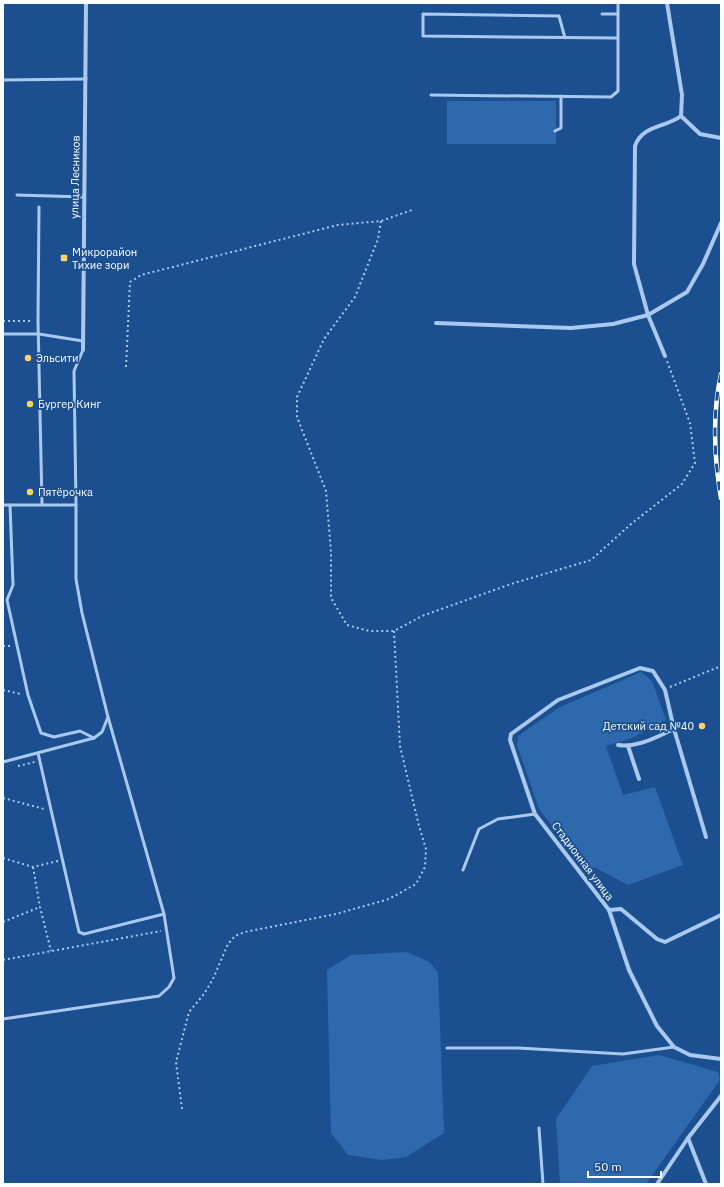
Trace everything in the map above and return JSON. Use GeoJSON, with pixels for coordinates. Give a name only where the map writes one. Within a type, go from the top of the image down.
{"type":"FeatureCollection","features":[{"type":"Feature","properties":{"kind":"street","name":"улица Лесников"},"geometry":{"type":"LineString","coordinates":[[83,350],[86,3]]}},
{"type":"Feature","properties":{"kind":"street"},"geometry":{"type":"LineString","coordinates":[[665,356],[648,316],[634,264],[635,146],[637,139],[644,132],[674,122],[681,116],[682,95],[667,3]]}},
{"type":"Feature","properties":{"kind":"street"},"geometry":{"type":"LineString","coordinates":[[681,116],[700,134],[721,138]]}},
{"type":"Feature","properties":{"kind":"street"},"geometry":{"type":"LineString","coordinates":[[436,323],[571,328],[612,324],[648,316],[687,292],[703,264],[721,223]]}},
{"type":"Feature","properties":{"kind":"street","name":"Стадионная улица"},"geometry":{"type":"LineString","coordinates":[[665,690],[653,671],[640,668],[558,700],[511,734],[510,740],[535,814],[609,910],[630,970],[657,1026],[674,1048]]}},
{"type":"Feature","properties":{"kind":"street"},"geometry":{"type":"LineString","coordinates":[[665,690],[674,729],[706,837]]}},
{"type":"Feature","properties":{"kind":"street"},"geometry":{"type":"LineString","coordinates":[[618,745],[628,746],[652,739],[674,729]]}},
{"type":"Feature","properties":{"kind":"street"},"geometry":{"type":"LineString","coordinates":[[628,746],[639,779]]}},
{"type":"Feature","properties":{"kind":"street"},"geometry":{"type":"LineString","coordinates":[[609,910],[621,909],[657,939],[665,942],[721,915]]}},
{"type":"Feature","properties":{"kind":"street"},"geometry":{"type":"LineString","coordinates":[[674,1048],[690,1055],[721,1059]]}},
{"type":"Feature","properties":{"kind":"street"},"geometry":{"type":"LineString","coordinates":[[657,1184],[688,1138],[721,1096]]}},
{"type":"Feature","properties":{"kind":"street"},"geometry":{"type":"LineString","coordinates":[[688,1138],[706,1184]]}},
{"type":"Feature","properties":{"kind":"lane"},"geometry":{"type":"LineString","coordinates":[[432,95],[611,97],[618,91],[618,3]]}},
{"type":"Feature","properties":{"kind":"lane"},"geometry":{"type":"LineString","coordinates":[[565,38],[559,16],[423,14],[423,36],[565,38],[617,38]]}},
{"type":"Feature","properties":{"kind":"lane"},"geometry":{"type":"LineString","coordinates":[[602,14],[618,14]]}},
{"type":"Feature","properties":{"kind":"lane"},"geometry":{"type":"LineString","coordinates":[[3,80],[86,79]]}},
{"type":"Feature","properties":{"kind":"lane"},"geometry":{"type":"LineString","coordinates":[[555,131],[561,128],[561,96]]}},
{"type":"Feature","properties":{"kind":"lane"},"geometry":{"type":"LineString","coordinates":[[16,195],[84,197]]}},
{"type":"Feature","properties":{"kind":"lane"},"geometry":{"type":"LineString","coordinates":[[39,207],[38,321],[42,504]]}},
{"type":"Feature","properties":{"kind":"lane"},"geometry":{"type":"LineString","coordinates":[[3,334],[39,334],[83,341]]}},
{"type":"Feature","properties":{"kind":"lane"},"geometry":{"type":"LineString","coordinates":[[3,1018],[159,996],[170,987],[174,978],[164,914],[108,717],[82,613],[76,579],[74,371],[83,350]]}},
{"type":"Feature","properties":{"kind":"lane"},"geometry":{"type":"LineString","coordinates":[[3,505],[76,505]]}},
{"type":"Feature","properties":{"kind":"lane"},"geometry":{"type":"LineString","coordinates":[[10,505],[13,585],[6,600],[28,695],[41,733],[54,737],[80,731],[94,738]]}},
{"type":"Feature","properties":{"kind":"lane"},"geometry":{"type":"LineString","coordinates":[[3,762],[94,738],[102,732],[108,717]]}},
{"type":"Feature","properties":{"kind":"lane"},"geometry":{"type":"LineString","coordinates":[[38,753],[79,932],[84,934],[164,914]]}},
{"type":"Feature","properties":{"kind":"lane"},"geometry":{"type":"LineString","coordinates":[[463,870],[478,829],[498,819],[535,814]]}},
{"type":"Feature","properties":{"kind":"lane"},"geometry":{"type":"LineString","coordinates":[[447,1048],[518,1048],[623,1054],[674,1048]]}},
{"type":"Feature","properties":{"kind":"lane"},"geometry":{"type":"LineString","coordinates":[[538,1128],[543,1184]]}},
{"type":"Feature","properties":{"kind":"path"},"geometry":{"type":"LineString","coordinates":[[126,367],[130,282],[141,275],[338,225],[381,221],[412,210]]}},
{"type":"Feature","properties":{"kind":"path"},"geometry":{"type":"LineString","coordinates":[[381,221],[378,238],[355,297],[324,339],[297,397],[298,417],[326,491],[331,552],[331,598],[347,625],[369,631],[394,631],[422,616],[511,584],[591,560],[631,524],[682,484],[695,463],[690,429],[665,356]]}},
{"type":"Feature","properties":{"kind":"path"},"geometry":{"type":"LineString","coordinates":[[3,321],[38,321]]}},
{"type":"Feature","properties":{"kind":"path"},"geometry":{"type":"LineString","coordinates":[[182,1109],[176,1062],[189,1012],[204,994],[213,979],[228,944],[235,936],[246,932],[336,914],[389,899],[416,884],[425,867],[426,850],[400,746],[394,631]]}},
{"type":"Feature","properties":{"kind":"path"},"geometry":{"type":"LineString","coordinates":[[3,646],[16,646]]}},
{"type":"Feature","properties":{"kind":"path"},"geometry":{"type":"LineString","coordinates":[[665,690],[721,666]]}},
{"type":"Feature","properties":{"kind":"path"},"geometry":{"type":"LineString","coordinates":[[3,690],[28,695]]}},
{"type":"Feature","properties":{"kind":"path"},"geometry":{"type":"LineString","coordinates":[[18,766],[39,761]]}},
{"type":"Feature","properties":{"kind":"path"},"geometry":{"type":"LineString","coordinates":[[3,798],[50,810]]}},
{"type":"Feature","properties":{"kind":"path"},"geometry":{"type":"LineString","coordinates":[[3,858],[33,867],[62,860]]}},
{"type":"Feature","properties":{"kind":"path"},"geometry":{"type":"LineString","coordinates":[[33,867],[40,907],[51,951]]}},
{"type":"Feature","properties":{"kind":"path"},"geometry":{"type":"LineString","coordinates":[[3,921],[40,907]]}},
{"type":"Feature","properties":{"kind":"path"},"geometry":{"type":"LineString","coordinates":[[3,960],[166,930]]}},
{"type":"Feature","properties":{"kind":"shaded area"},"geometry":{"type":"Polygon","coordinates":[[[447,101],[556,101],[556,144],[447,144],[447,101]]]}},
{"type":"Feature","properties":{"kind":"shaded area"},"geometry":{"type":"Polygon","coordinates":[[[641,672],[652,681],[666,720],[632,738],[606,746],[623,795],[655,787],[683,865],[628,885],[596,868],[584,866],[539,809],[517,745],[518,736],[558,708],[641,672]]]}},
{"type":"Feature","properties":{"kind":"shaded area"},"geometry":{"type":"Polygon","coordinates":[[[407,952],[429,962],[438,972],[444,1133],[406,1157],[383,1160],[348,1155],[331,1133],[327,970],[351,955],[407,952]]]}},
{"type":"Feature","properties":{"kind":"shaded area"},"geometry":{"type":"Polygon","coordinates":[[[659,1055],[718,1072],[720,1080],[646,1184],[560,1184],[556,1119],[592,1066],[659,1055]]]}},
{"type":"Feature","properties":{"kind":"railway"},"geometry":{"type":"LineString","coordinates":[[721,374],[715,420],[717,467],[721,498]]}},
{"type":"Feature","properties":{"kind":"place","name":"Микрорайон Тихие зори"},"geometry":{"type":"Point","coordinates":[64,258]}},
{"type":"Feature","properties":{"kind":"place","name":"Эльсити"},"geometry":{"type":"Point","coordinates":[28,358]}},
{"type":"Feature","properties":{"kind":"place","name":"Бургер Кинг"},"geometry":{"type":"Point","coordinates":[30,404]}},
{"type":"Feature","properties":{"kind":"place","name":"Пятёрочка"},"geometry":{"type":"Point","coordinates":[30,492]}},
{"type":"Feature","properties":{"kind":"place","name":"Детский сад №40"},"geometry":{"type":"Point","coordinates":[702,726]}}]}
